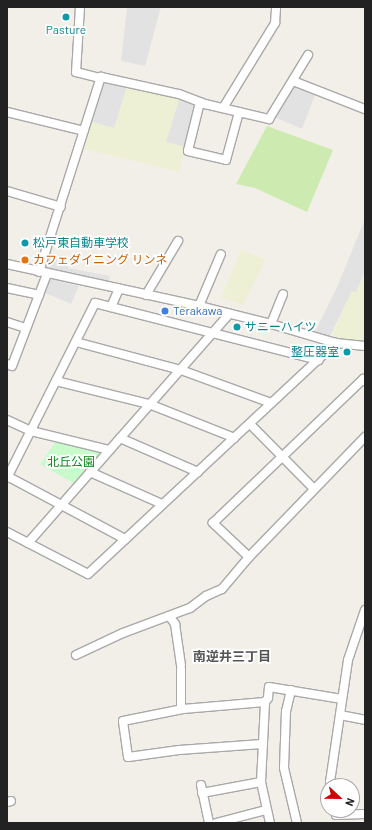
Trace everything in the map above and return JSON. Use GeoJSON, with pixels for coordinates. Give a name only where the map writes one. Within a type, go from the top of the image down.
{"type":"FeatureCollection","features":[{"type":"Feature","properties":{"kind":"street"},"geometry":{"type":"LineString","coordinates":[[80,7],[76,72],[179,94],[200,102],[268,119],[308,55]]}},
{"type":"Feature","properties":{"kind":"street"},"geometry":{"type":"LineString","coordinates":[[223,108],[275,23],[276,7]]}},
{"type":"Feature","properties":{"kind":"street"},"geometry":{"type":"LineString","coordinates":[[39,272],[61,207],[101,77]]}},
{"type":"Feature","properties":{"kind":"street"},"geometry":{"type":"LineString","coordinates":[[292,81],[365,109]]}},
{"type":"Feature","properties":{"kind":"street"},"geometry":{"type":"LineString","coordinates":[[200,102],[188,151],[226,160],[239,112]]}},
{"type":"Feature","properties":{"kind":"street"},"geometry":{"type":"LineString","coordinates":[[7,112],[84,131]]}},
{"type":"Feature","properties":{"kind":"street"},"geometry":{"type":"LineString","coordinates":[[7,191],[61,207]]}},
{"type":"Feature","properties":{"kind":"street"},"geometry":{"type":"LineString","coordinates":[[146,295],[178,241]]}},
{"type":"Feature","properties":{"kind":"street"},"geometry":{"type":"LineString","coordinates":[[199,306],[221,254]]}},
{"type":"Feature","properties":{"kind":"street"},"geometry":{"type":"LineString","coordinates":[[7,264],[47,274],[199,306],[271,324],[336,343],[365,346]]}},
{"type":"Feature","properties":{"kind":"street"},"geometry":{"type":"LineString","coordinates":[[7,364],[12,366],[47,274]]}},
{"type":"Feature","properties":{"kind":"street"},"geometry":{"type":"LineString","coordinates":[[7,288],[39,295]]}},
{"type":"Feature","properties":{"kind":"street"},"geometry":{"type":"LineString","coordinates":[[111,307],[119,289]]}},
{"type":"Feature","properties":{"kind":"street"},"geometry":{"type":"LineString","coordinates":[[271,324],[283,294]]}},
{"type":"Feature","properties":{"kind":"street"},"geometry":{"type":"LineString","coordinates":[[125,539],[7,477],[95,303],[319,360]]}},
{"type":"Feature","properties":{"kind":"street"},"geometry":{"type":"LineString","coordinates":[[28,543],[229,314]]}},
{"type":"Feature","properties":{"kind":"street"},"geometry":{"type":"LineString","coordinates":[[7,322],[26,328]]}},
{"type":"Feature","properties":{"kind":"street"},"geometry":{"type":"LineString","coordinates":[[76,342],[180,370],[271,403]]}},
{"type":"Feature","properties":{"kind":"street"},"geometry":{"type":"LineString","coordinates":[[7,532],[88,574],[336,343]]}},
{"type":"Feature","properties":{"kind":"street"},"geometry":{"type":"LineString","coordinates":[[248,557],[213,523],[363,379],[365,381]]}},
{"type":"Feature","properties":{"kind":"street"},"geometry":{"type":"LineString","coordinates":[[56,381],[150,404],[235,438]]}},
{"type":"Feature","properties":{"kind":"street"},"geometry":{"type":"LineString","coordinates":[[7,420],[31,431],[109,450]]}},
{"type":"Feature","properties":{"kind":"street"},"geometry":{"type":"LineString","coordinates":[[250,424],[314,489]]}},
{"type":"Feature","properties":{"kind":"street"},"geometry":{"type":"LineString","coordinates":[[120,438],[198,472]]}},
{"type":"Feature","properties":{"kind":"street"},"geometry":{"type":"LineString","coordinates":[[76,655],[123,633],[170,617],[190,608],[206,596],[222,590],[248,557],[314,489],[363,442]]}},
{"type":"Feature","properties":{"kind":"street"},"geometry":{"type":"LineString","coordinates":[[90,472],[162,504]]}},
{"type":"Feature","properties":{"kind":"street"},"geometry":{"type":"LineString","coordinates":[[331,778],[342,699],[351,649],[362,629],[365,610]]}},
{"type":"Feature","properties":{"kind":"street"},"geometry":{"type":"LineString","coordinates":[[170,617],[175,624],[181,667],[181,709]]}},
{"type":"Feature","properties":{"kind":"street"},"geometry":{"type":"LineString","coordinates":[[270,823],[261,782],[265,702],[268,698],[269,687],[342,699]]}},
{"type":"Feature","properties":{"kind":"street"},"geometry":{"type":"LineString","coordinates":[[291,690],[286,711],[284,768],[297,823]]}},
{"type":"Feature","properties":{"kind":"street"},"geometry":{"type":"LineString","coordinates":[[262,744],[178,750],[128,757],[123,721],[181,709],[265,702]]}},
{"type":"Feature","properties":{"kind":"street"},"geometry":{"type":"LineString","coordinates":[[340,715],[365,720]]}},
{"type":"Feature","properties":{"kind":"street"},"geometry":{"type":"LineString","coordinates":[[209,823],[202,789],[261,782]]}},
{"type":"Feature","properties":{"kind":"street"},"geometry":{"type":"LineString","coordinates":[[216,823],[266,810]]}},
{"type":"Feature","properties":{"kind":"green space"},"geometry":{"type":"Polygon","coordinates":[[[127,86],[180,99],[166,142],[186,146],[179,172],[84,149],[92,122],[114,128],[127,86]]]}},
{"type":"Feature","properties":{"kind":"green space"},"geometry":{"type":"Polygon","coordinates":[[[267,126],[333,150],[307,212],[255,188],[236,184],[267,126]]]}},
{"type":"Feature","properties":{"kind":"green space"},"geometry":{"type":"Polygon","coordinates":[[[241,250],[266,259],[243,305],[221,298],[241,250]]]}},
{"type":"Feature","properties":{"kind":"green space"},"geometry":{"type":"Polygon","coordinates":[[[365,271],[365,342],[331,337],[352,290],[356,292],[365,271]]]}},
{"type":"Feature","properties":{"kind":"green space","name":"北丘公園"},"geometry":{"type":"Polygon","coordinates":[[[56,441],[101,451],[103,453],[75,484],[40,464],[56,441]]]}},
{"type":"Feature","properties":{"kind":"shaded area"},"geometry":{"type":"Polygon","coordinates":[[[127,7],[161,7],[145,66],[121,61],[127,7]]]}},
{"type":"Feature","properties":{"kind":"shaded area"},"geometry":{"type":"Polygon","coordinates":[[[108,81],[127,86],[114,128],[92,122],[103,84],[108,81]]]}},
{"type":"Feature","properties":{"kind":"shaded area"},"geometry":{"type":"Polygon","coordinates":[[[296,86],[315,95],[302,129],[274,117],[292,88],[296,86]]]}},
{"type":"Feature","properties":{"kind":"shaded area"},"geometry":{"type":"Polygon","coordinates":[[[179,100],[193,104],[195,109],[186,147],[166,142],[179,100]]]}},
{"type":"Feature","properties":{"kind":"shaded area"},"geometry":{"type":"Polygon","coordinates":[[[365,219],[365,271],[356,292],[352,291],[329,338],[314,334],[338,285],[365,219]]]}},
{"type":"Feature","properties":{"kind":"shaded area"},"geometry":{"type":"Polygon","coordinates":[[[49,257],[69,262],[68,268],[110,276],[108,284],[49,272],[46,267],[49,257]]]}},
{"type":"Feature","properties":{"kind":"shaded area"},"geometry":{"type":"Polygon","coordinates":[[[49,278],[79,286],[71,304],[43,292],[49,278]]]}},
{"type":"Feature","properties":{"kind":"place","name":"Pasture"},"geometry":{"type":"Point","coordinates":[66,17]}},
{"type":"Feature","properties":{"kind":"place","name":"松戸東自動車学校"},"geometry":{"type":"Point","coordinates":[25,243]}},
{"type":"Feature","properties":{"kind":"place","name":"カフェダイニング リンネ"},"geometry":{"type":"Point","coordinates":[25,260]}},
{"type":"Feature","properties":{"kind":"place","name":"Terakawa"},"geometry":{"type":"Point","coordinates":[165,311]}},
{"type":"Feature","properties":{"kind":"place","name":"サニーハイツ"},"geometry":{"type":"Point","coordinates":[237,327]}},
{"type":"Feature","properties":{"kind":"place","name":"整圧器室"},"geometry":{"type":"Point","coordinates":[347,352]}},
{"type":"Feature","properties":{"kind":"district","name":"南逆井三丁目"},"geometry":{"type":"Point","coordinates":[232,656]}}]}
